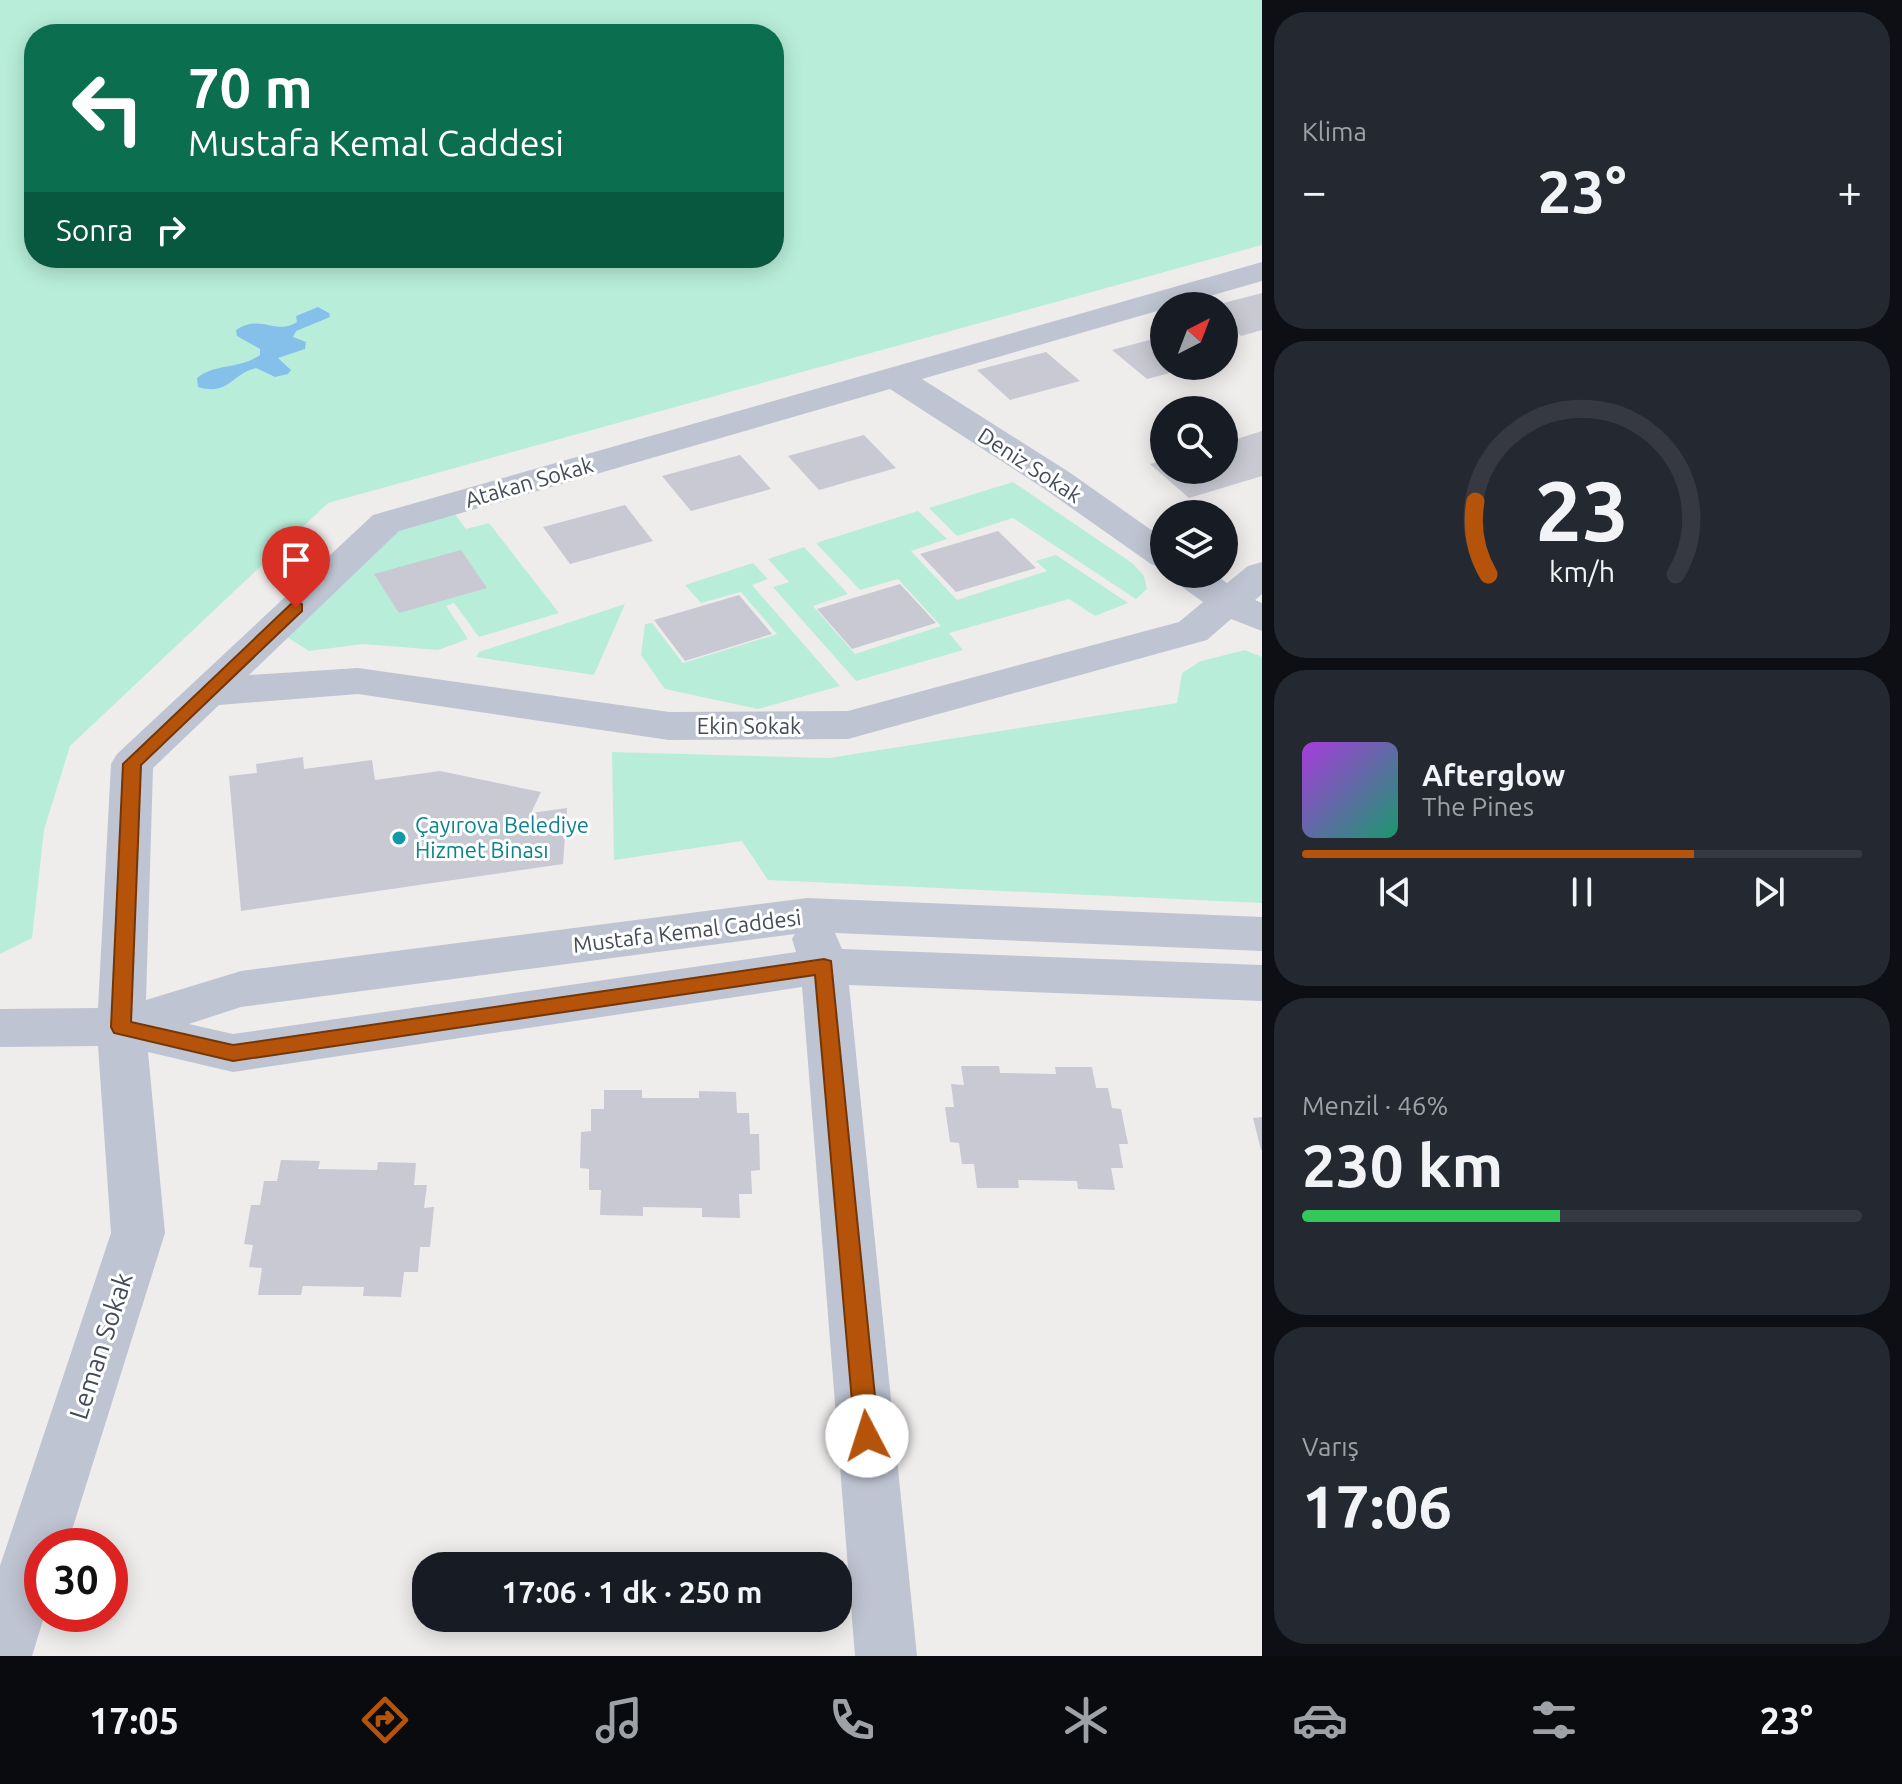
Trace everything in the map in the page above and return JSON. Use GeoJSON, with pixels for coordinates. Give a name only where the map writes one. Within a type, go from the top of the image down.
{"type":"FeatureCollection","features":[{"type":"Feature","properties":{"kind":"street","name":"Atakan Sokak"},"geometry":{"type":"LineString","coordinates":[[121,1027],[132,764],[386,523],[1262,271]]}},
{"type":"Feature","properties":{"kind":"street","name":"Deniz Sokak"},"geometry":{"type":"LineString","coordinates":[[894,376],[1056,480],[1150,546]]}},
{"type":"Feature","properties":{"kind":"street","name":"Ekin Sokak"},"geometry":{"type":"LineString","coordinates":[[207,692],[358,681],[669,726],[848,725],[1193,631],[1246,611],[1262,574]]}},
{"type":"Feature","properties":{"kind":"street"},"geometry":{"type":"LineString","coordinates":[[1211,588],[1246,611]]}},
{"type":"Feature","properties":{"kind":"street"},"geometry":{"type":"LineString","coordinates":[[807,915],[824,966],[886,1656]]}},
{"type":"Feature","properties":{"kind":"street","name":"Mustafa Kemal Caddesi"},"geometry":{"type":"LineString","coordinates":[[121,1027],[241,989],[807,915],[1262,934]]}},
{"type":"Feature","properties":{"kind":"street","name":"Mustafa Kemal Caddesi"},"geometry":{"type":"LineString","coordinates":[[0,1028],[121,1027],[233,1053],[824,966],[1262,983]]}},
{"type":"Feature","properties":{"kind":"street","name":"Leman Sokak"},"geometry":{"type":"LineString","coordinates":[[1,1656],[138,1233],[121,1027]]}},
{"type":"Feature","properties":{"kind":"green space"},"geometry":{"type":"Polygon","coordinates":[[[0,0],[1262,0],[1262,245],[328,503],[70,746],[44,830],[32,938],[0,954],[0,0]]]}},
{"type":"Feature","properties":{"kind":"green space"},"geometry":{"type":"Polygon","coordinates":[[[1013,482],[1132,563],[1144,576],[1147,589],[1136,599],[1013,518],[957,536],[929,508],[1013,482]]]}},
{"type":"Feature","properties":{"kind":"green space"},"geometry":{"type":"Polygon","coordinates":[[[452,510],[466,529],[489,523],[559,613],[479,637],[454,603],[446,606],[468,639],[438,650],[363,644],[309,651],[279,632],[376,538],[452,510]]]}},
{"type":"Feature","properties":{"kind":"green space"},"geometry":{"type":"Polygon","coordinates":[[[918,511],[947,539],[911,551],[957,600],[1047,571],[1036,561],[1056,555],[1128,603],[1095,616],[1069,599],[949,633],[963,650],[856,681],[773,587],[789,582],[768,559],[804,547],[848,594],[813,606],[855,654],[941,626],[898,579],[860,590],[816,543],[918,511]]]}},
{"type":"Feature","properties":{"kind":"green space"},"geometry":{"type":"Polygon","coordinates":[[[753,563],[768,579],[752,585],[840,686],[758,709],[665,689],[641,655],[645,624],[652,623],[683,663],[777,634],[741,592],[701,603],[685,585],[753,563]]]}},
{"type":"Feature","properties":{"kind":"green space"},"geometry":{"type":"Polygon","coordinates":[[[625,604],[594,675],[476,657],[479,652],[625,604]]]}},
{"type":"Feature","properties":{"kind":"green space"},"geometry":{"type":"Polygon","coordinates":[[[1245,650],[1262,657],[1262,903],[768,880],[742,841],[614,860],[612,752],[829,758],[1177,703],[1182,673],[1201,661],[1245,650]]]}},
{"type":"Feature","properties":{"kind":"water"},"geometry":{"type":"Polygon","coordinates":[[[318,307],[329,313],[330,317],[296,331],[293,337],[306,342],[305,349],[278,358],[291,370],[288,374],[275,377],[256,368],[223,387],[198,387],[197,378],[204,373],[243,363],[260,355],[260,349],[237,336],[236,330],[253,324],[289,326],[297,322],[296,316],[318,307]]]}},
{"type":"Feature","properties":{"kind":"building"},"geometry":{"type":"Polygon","coordinates":[[[1262,293],[1262,330],[1241,336],[1238,334],[1238,299],[1262,293]]]}},
{"type":"Feature","properties":{"kind":"building"},"geometry":{"type":"Polygon","coordinates":[[[1150,340],[1150,378],[1147,379],[1112,350],[1150,340]]]}},
{"type":"Feature","properties":{"kind":"building"},"geometry":{"type":"Polygon","coordinates":[[[1046,352],[1080,381],[1010,400],[977,370],[1046,352]]]}},
{"type":"Feature","properties":{"kind":"building"},"geometry":{"type":"Polygon","coordinates":[[[1262,431],[1262,476],[1238,483],[1238,439],[1262,431]]]}},
{"type":"Feature","properties":{"kind":"building"},"geometry":{"type":"Polygon","coordinates":[[[864,435],[896,468],[819,490],[788,456],[864,435]]]}},
{"type":"Feature","properties":{"kind":"building"},"geometry":{"type":"Polygon","coordinates":[[[740,455],[771,489],[691,511],[662,476],[740,455]]]}},
{"type":"Feature","properties":{"kind":"building"},"geometry":{"type":"Polygon","coordinates":[[[1173,484],[1235,484],[1189,498],[1173,484]]]}},
{"type":"Feature","properties":{"kind":"building"},"geometry":{"type":"Polygon","coordinates":[[[625,505],[653,541],[570,564],[543,527],[625,505]]]}},
{"type":"Feature","properties":{"kind":"building"},"geometry":{"type":"Polygon","coordinates":[[[998,531],[1036,568],[956,592],[920,554],[998,531]]]}},
{"type":"Feature","properties":{"kind":"building"},"geometry":{"type":"Polygon","coordinates":[[[461,550],[487,588],[399,613],[374,574],[461,550]]]}},
{"type":"Feature","properties":{"kind":"building"},"geometry":{"type":"Polygon","coordinates":[[[900,584],[936,623],[852,649],[817,609],[900,584]]]}},
{"type":"Feature","properties":{"kind":"building"},"geometry":{"type":"Polygon","coordinates":[[[739,595],[772,634],[685,661],[654,620],[739,595]]]}},
{"type":"Feature","properties":{"kind":"building","name":"Çayırova Belediye Hizmet Binası"},"geometry":{"type":"Polygon","coordinates":[[[303,757],[304,769],[372,760],[375,780],[440,771],[541,792],[531,813],[567,808],[563,864],[241,911],[229,776],[257,773],[256,764],[303,757]]]}},
{"type":"Feature","properties":{"kind":"building"},"geometry":{"type":"Polygon","coordinates":[[[961,1066],[999,1066],[1000,1073],[1056,1074],[1055,1067],[1092,1067],[1096,1088],[1108,1088],[1112,1108],[1121,1109],[1128,1144],[1119,1144],[1123,1168],[1111,1168],[1115,1190],[1078,1189],[1077,1181],[1018,1180],[1019,1188],[977,1188],[974,1164],[962,1164],[959,1143],[950,1142],[945,1107],[954,1107],[951,1084],[964,1085],[961,1066]]]}},
{"type":"Feature","properties":{"kind":"building"},"geometry":{"type":"Polygon","coordinates":[[[604,1090],[642,1090],[642,1098],[699,1098],[699,1091],[736,1092],[737,1113],[749,1113],[750,1134],[759,1134],[760,1170],[751,1171],[752,1194],[739,1194],[740,1218],[702,1217],[702,1208],[643,1207],[643,1216],[600,1215],[601,1190],[589,1190],[589,1169],[580,1168],[581,1132],[591,1131],[591,1109],[604,1109],[604,1090]]]}},
{"type":"Feature","properties":{"kind":"building"},"geometry":{"type":"Polygon","coordinates":[[[1262,1117],[1262,1150],[1261,1150],[1253,1118],[1262,1117]]]}},
{"type":"Feature","properties":{"kind":"building"},"geometry":{"type":"Polygon","coordinates":[[[281,1160],[320,1161],[318,1169],[377,1170],[378,1162],[416,1163],[414,1185],[427,1185],[424,1208],[434,1207],[430,1247],[420,1247],[418,1272],[404,1272],[401,1297],[363,1296],[364,1287],[303,1286],[301,1295],[258,1295],[262,1268],[249,1267],[253,1245],[244,1244],[251,1205],[260,1205],[264,1181],[277,1181],[281,1160]]]}},
{"type":"Feature","properties":{"kind":"place","name":"Çayırova Belediye Hizmet Binası"},"geometry":{"type":"Point","coordinates":[399,838]}},
{"type":"Feature","properties":{"kind":"route"},"geometry":{"type":"LineString","coordinates":[[296,608],[132,764],[121,1027],[233,1053],[824,966],[867,1436]]}}]}
